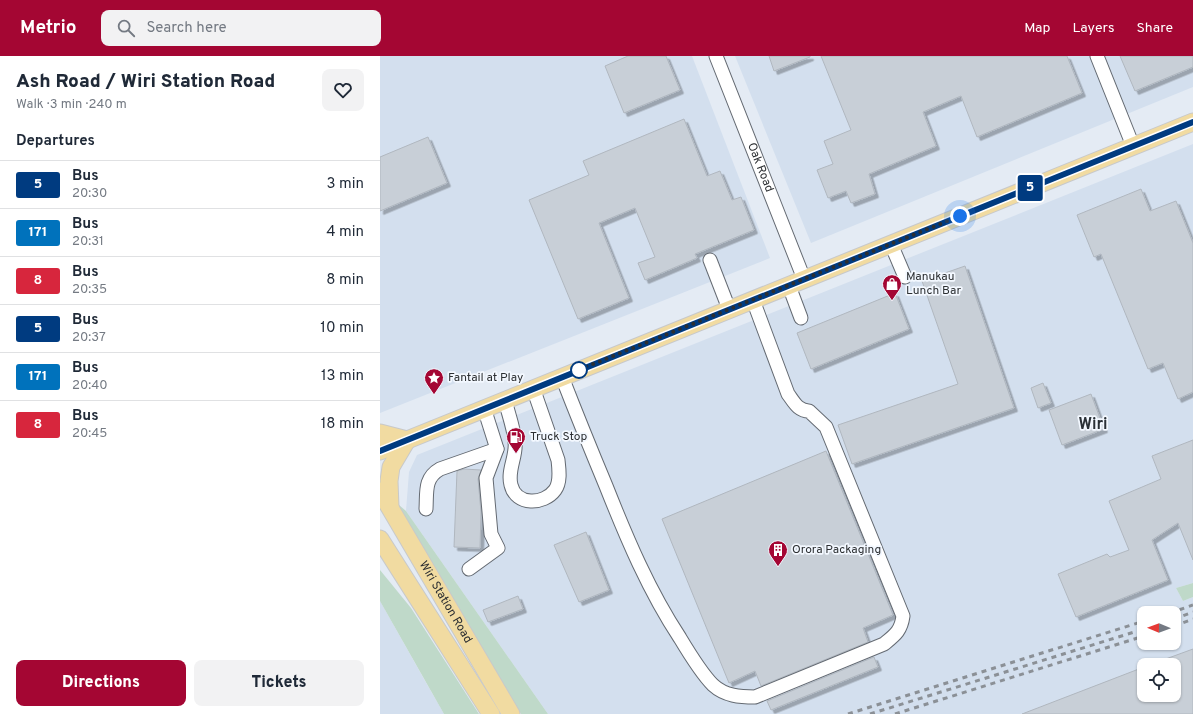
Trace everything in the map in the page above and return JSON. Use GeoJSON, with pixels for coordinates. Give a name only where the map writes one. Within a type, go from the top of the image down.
{"type":"FeatureCollection","features":[{"type":"Feature","properties":{"kind":"main road"},"geometry":{"type":"LineString","coordinates":[[380,451],[788,286],[804,278],[1193,122]]}},
{"type":"Feature","properties":{"kind":"main road"},"geometry":{"type":"LineString","coordinates":[[380,433],[407,440]]}},
{"type":"Feature","properties":{"kind":"main road"},"geometry":{"type":"LineString","coordinates":[[390,508],[389,481],[391,467],[407,440]]}},
{"type":"Feature","properties":{"kind":"main road","name":"Wiri Station Road"},"geometry":{"type":"LineString","coordinates":[[380,491],[511,714]]}},
{"type":"Feature","properties":{"kind":"main road","name":"Wiri Station Road"},"geometry":{"type":"LineString","coordinates":[[380,539],[492,714]]}},
{"type":"Feature","properties":{"kind":"street","name":"Oak Road"},"geometry":{"type":"LineString","coordinates":[[716,56],[804,278]]}},
{"type":"Feature","properties":{"kind":"street"},"geometry":{"type":"LineString","coordinates":[[1097,56],[1133,146]]}},
{"type":"Feature","properties":{"kind":"street"},"geometry":{"type":"LineString","coordinates":[[891,244],[905,277]]}},
{"type":"Feature","properties":{"kind":"street"},"geometry":{"type":"LineString","coordinates":[[710,260],[729,310]]}},
{"type":"Feature","properties":{"kind":"street"},"geometry":{"type":"LineString","coordinates":[[788,286],[801,318]]}},
{"type":"Feature","properties":{"kind":"street"},"geometry":{"type":"LineString","coordinates":[[562,377],[626,536],[653,594],[673,628],[713,685],[725,693],[738,697],[755,697],[826,666],[884,644],[897,634],[902,623],[903,616],[826,427],[809,411],[803,411],[797,407],[788,394],[753,300]]}},
{"type":"Feature","properties":{"kind":"street"},"geometry":{"type":"LineString","coordinates":[[505,400],[516,443],[511,468],[511,485],[517,496],[527,501],[546,498],[556,489],[560,471],[558,460],[533,388]]}},
{"type":"Feature","properties":{"kind":"street"},"geometry":{"type":"LineString","coordinates":[[469,569],[498,548],[491,534],[486,478],[497,449],[484,408]]}},
{"type":"Feature","properties":{"kind":"street"},"geometry":{"type":"LineString","coordinates":[[426,509],[428,481],[436,471],[440,468],[497,449]]}},
{"type":"Feature","properties":{"kind":"shaded area"},"geometry":{"type":"Polygon","coordinates":[[[380,56],[692,56],[770,258],[380,413],[380,56]]]}},
{"type":"Feature","properties":{"kind":"shaded area"},"geometry":{"type":"Polygon","coordinates":[[[735,56],[1193,56],[1193,87],[811,243],[735,56]]]}},
{"type":"Feature","properties":{"kind":"shaded area"},"geometry":{"type":"Polygon","coordinates":[[[1193,144],[1193,583],[1176,588],[1183,601],[1193,597],[1193,714],[548,714],[406,511],[409,472],[417,455],[1193,144]]]}},
{"type":"Feature","properties":{"kind":"shaded area"},"geometry":{"type":"Polygon","coordinates":[[[380,601],[425,681],[444,714],[380,714],[380,601]]]}},
{"type":"Feature","properties":{"kind":"green space"},"geometry":{"type":"Polygon","coordinates":[[[399,505],[406,511],[548,714],[521,714],[404,522],[399,505]]]}},
{"type":"Feature","properties":{"kind":"green space"},"geometry":{"type":"Polygon","coordinates":[[[380,570],[411,608],[479,714],[444,714],[380,601],[380,570]]]}},
{"type":"Feature","properties":{"kind":"green space"},"geometry":{"type":"Polygon","coordinates":[[[1193,583],[1193,597],[1183,601],[1176,588],[1193,583]]]}},
{"type":"Feature","properties":{"kind":"building"},"geometry":{"type":"Polygon","coordinates":[[[628,56],[666,56],[680,90],[624,113],[605,66],[628,56]]]}},
{"type":"Feature","properties":{"kind":"building"},"geometry":{"type":"Polygon","coordinates":[[[769,56],[810,56],[810,57],[774,71],[769,56]]]}},
{"type":"Feature","properties":{"kind":"building"},"geometry":{"type":"Polygon","coordinates":[[[821,56],[1067,56],[1082,93],[977,137],[961,96],[923,112],[936,146],[869,174],[875,194],[851,203],[846,191],[828,198],[817,170],[833,164],[824,141],[851,130],[821,56]]]}},
{"type":"Feature","properties":{"kind":"building"},"geometry":{"type":"Polygon","coordinates":[[[1120,56],[1193,56],[1193,67],[1135,91],[1120,56]]]}},
{"type":"Feature","properties":{"kind":"building"},"geometry":{"type":"Polygon","coordinates":[[[684,119],[707,176],[720,171],[732,200],[741,197],[754,230],[695,254],[697,258],[645,280],[638,263],[655,257],[635,208],[599,223],[629,298],[578,319],[529,200],[589,175],[583,161],[684,119]]]}},
{"type":"Feature","properties":{"kind":"building"},"geometry":{"type":"Polygon","coordinates":[[[428,137],[447,183],[380,211],[380,157],[428,137]]]}},
{"type":"Feature","properties":{"kind":"building"},"geometry":{"type":"Polygon","coordinates":[[[1141,189],[1150,211],[1176,201],[1193,243],[1193,392],[1178,399],[1163,363],[1148,369],[1101,254],[1094,257],[1077,215],[1141,189]]]}},
{"type":"Feature","properties":{"kind":"building"},"geometry":{"type":"Polygon","coordinates":[[[965,266],[1014,408],[852,464],[838,425],[958,384],[922,281],[965,266]]]}},
{"type":"Feature","properties":{"kind":"building"},"geometry":{"type":"Polygon","coordinates":[[[895,293],[909,329],[811,369],[797,333],[895,293]]]}},
{"type":"Feature","properties":{"kind":"building"},"geometry":{"type":"Polygon","coordinates":[[[1043,383],[1051,403],[1038,408],[1031,388],[1043,383]]]}},
{"type":"Feature","properties":{"kind":"building"},"geometry":{"type":"Polygon","coordinates":[[[1091,394],[1104,429],[1062,445],[1049,410],[1091,394]]]}},
{"type":"Feature","properties":{"kind":"building"},"geometry":{"type":"Polygon","coordinates":[[[1193,440],[1193,560],[1178,523],[1152,540],[1168,580],[1076,617],[1058,574],[1107,554],[1110,557],[1129,550],[1109,501],[1161,479],[1152,456],[1193,440]]]}},
{"type":"Feature","properties":{"kind":"building","name":"Orora Packaging"},"geometry":{"type":"Polygon","coordinates":[[[826,451],[893,615],[863,628],[868,642],[761,686],[755,671],[729,683],[662,519],[826,451]]]}},
{"type":"Feature","properties":{"kind":"building"},"geometry":{"type":"Polygon","coordinates":[[[464,469],[481,470],[478,479],[481,512],[480,548],[454,547],[457,471],[464,469]]]}},
{"type":"Feature","properties":{"kind":"building"},"geometry":{"type":"Polygon","coordinates":[[[586,532],[609,590],[579,602],[554,545],[586,532]]]}},
{"type":"Feature","properties":{"kind":"building"},"geometry":{"type":"Polygon","coordinates":[[[518,596],[523,609],[488,622],[483,610],[518,596]]]}},
{"type":"Feature","properties":{"kind":"building"},"geometry":{"type":"Polygon","coordinates":[[[1193,649],[1193,714],[1022,714],[1137,670],[1137,702],[1181,702],[1181,658],[1168,658],[1193,649]]]}},
{"type":"Feature","properties":{"kind":"building"},"geometry":{"type":"Polygon","coordinates":[[[874,657],[878,667],[771,710],[767,701],[874,657]]]}},
{"type":"Feature","properties":{"kind":"railway"},"geometry":{"type":"LineString","coordinates":[[1181,609],[1193,605]]}},
{"type":"Feature","properties":{"kind":"railway"},"geometry":{"type":"LineString","coordinates":[[1181,616],[1193,612]]}},
{"type":"Feature","properties":{"kind":"railway"},"geometry":{"type":"LineString","coordinates":[[1181,623],[1193,619]]}},
{"type":"Feature","properties":{"kind":"railway"},"geometry":{"type":"LineString","coordinates":[[848,714],[1137,623]]}},
{"type":"Feature","properties":{"kind":"railway"},"geometry":{"type":"LineString","coordinates":[[870,714],[1137,631]]}},
{"type":"Feature","properties":{"kind":"railway"},"geometry":{"type":"LineString","coordinates":[[895,714],[1137,638]]}},
{"type":"Feature","properties":{"kind":"bus line","name":"5"},"geometry":{"type":"LineString","coordinates":[[380,451],[788,286],[804,278],[1193,122]]}},
{"type":"Feature","properties":{"kind":"place","name":"Manukau Lunch Bar"},"geometry":{"type":"Point","coordinates":[892,301]}},
{"type":"Feature","properties":{"kind":"place","name":"Fantail at Play"},"geometry":{"type":"Point","coordinates":[434,395]}},
{"type":"Feature","properties":{"kind":"place","name":"Truck Stop"},"geometry":{"type":"Point","coordinates":[516,454]}},
{"type":"Feature","properties":{"kind":"place","name":"Orora Packaging"},"geometry":{"type":"Point","coordinates":[778,567]}},
{"type":"Feature","properties":{"kind":"district","name":"Wiri"},"geometry":{"type":"Point","coordinates":[1093,425]}},
{"type":"Feature","properties":{"kind":"route"},"geometry":{"type":"LineString","coordinates":[[579,370],[576,371],[960,216]]}}]}
